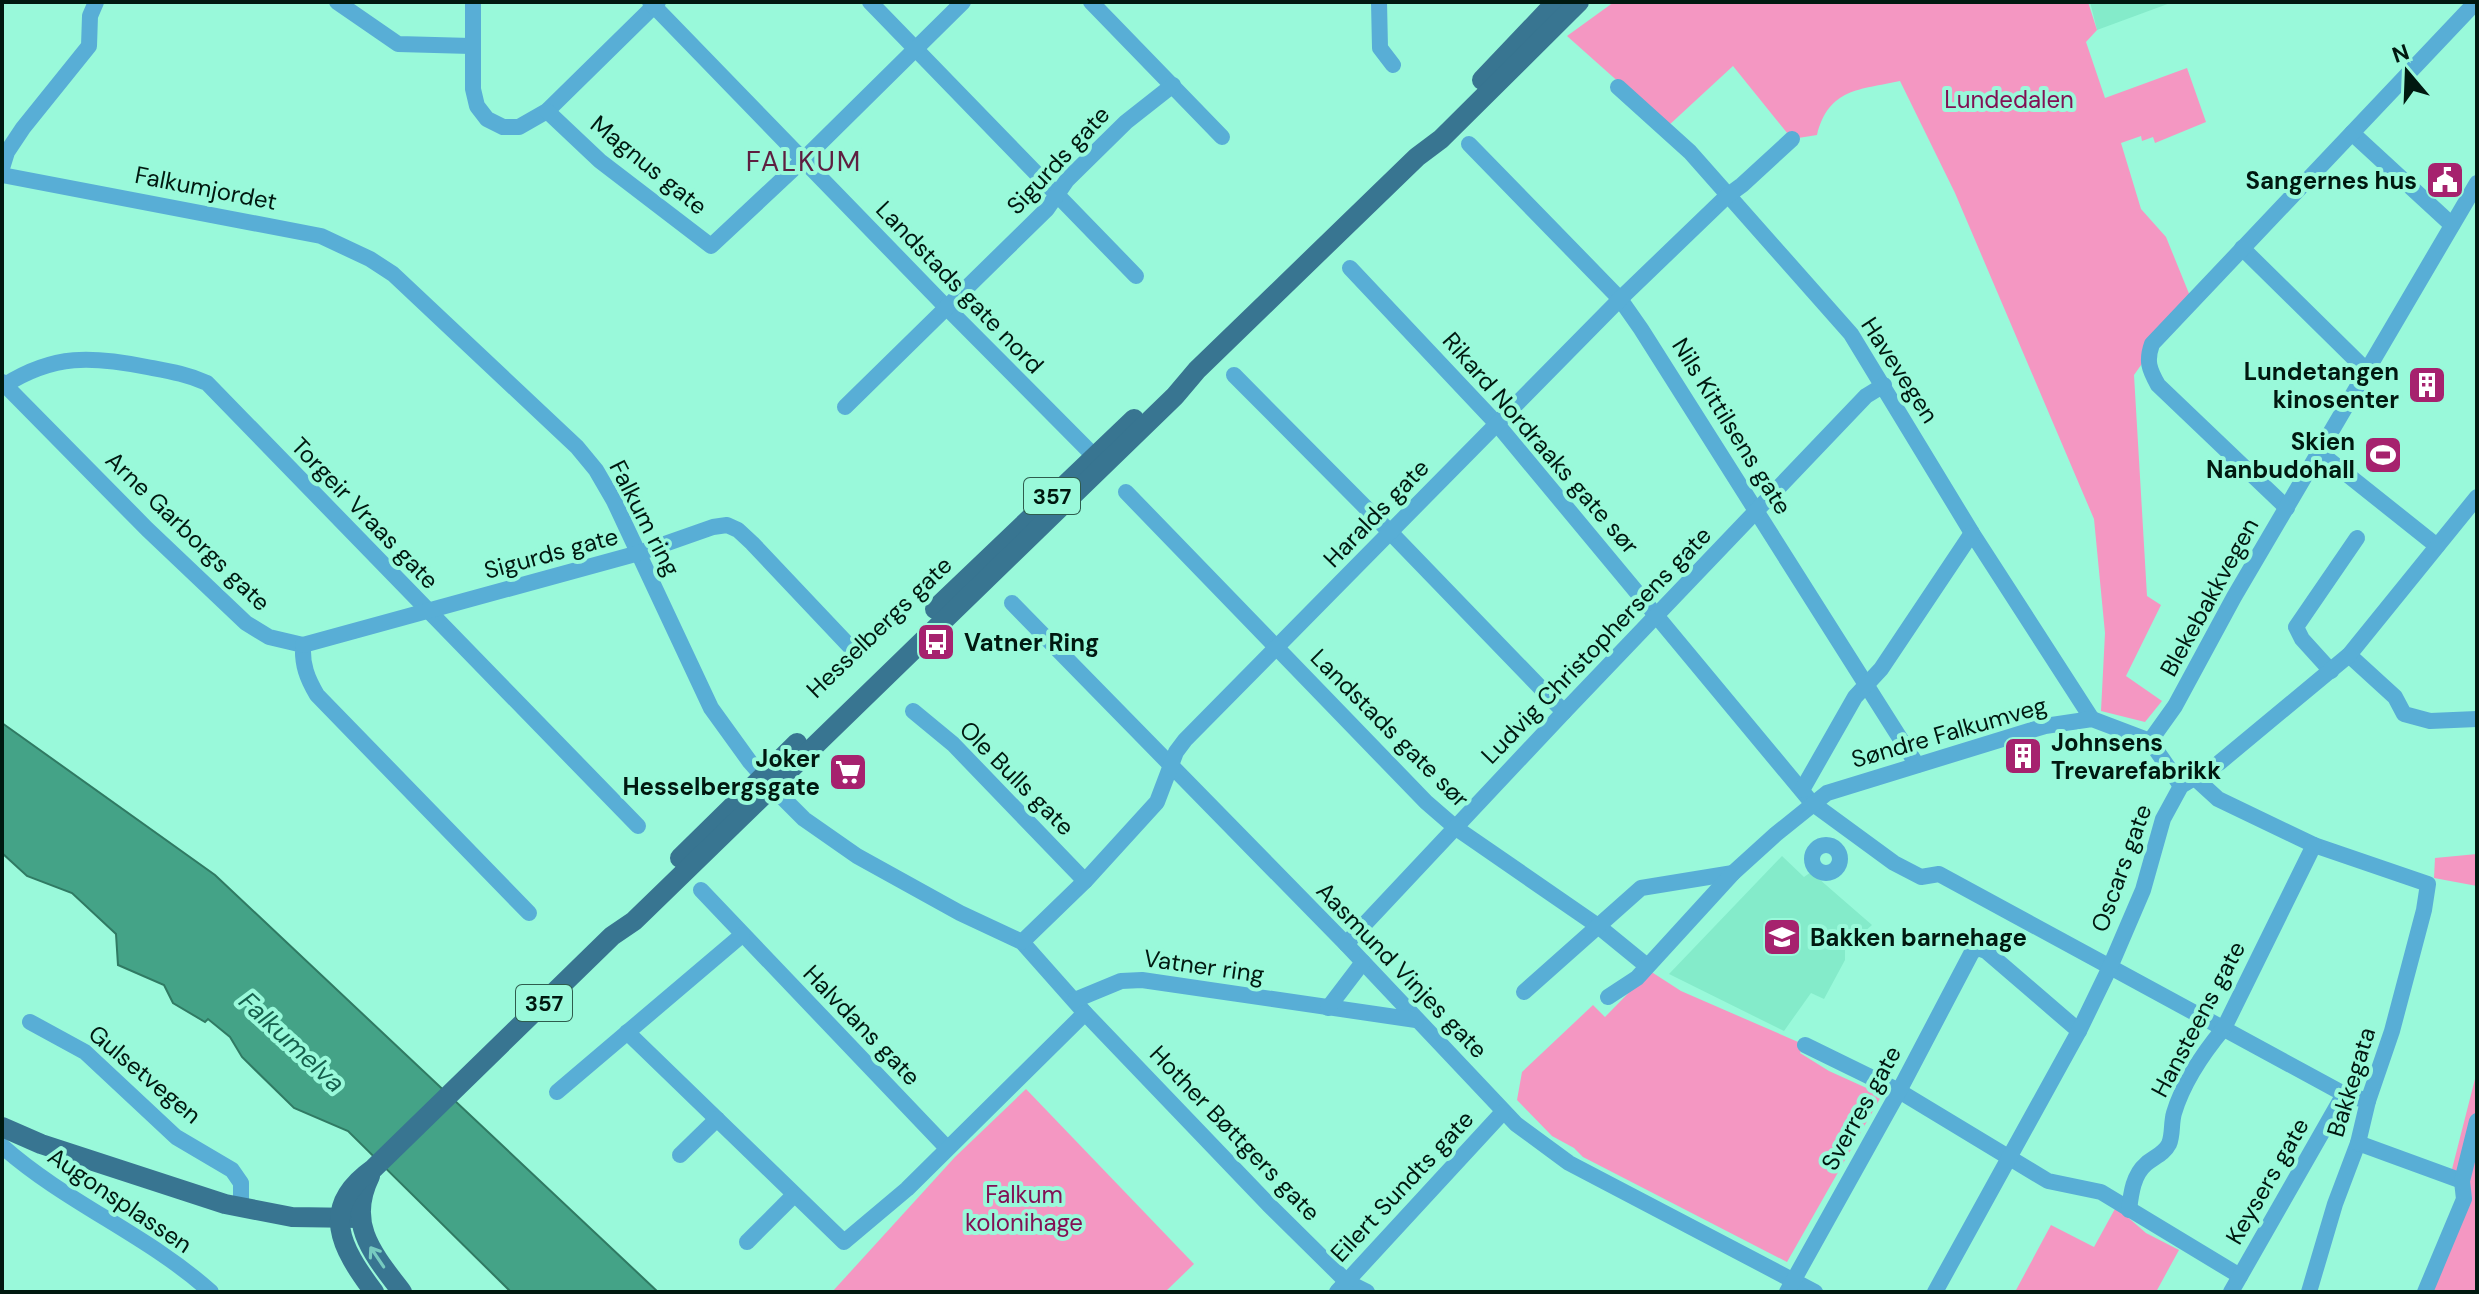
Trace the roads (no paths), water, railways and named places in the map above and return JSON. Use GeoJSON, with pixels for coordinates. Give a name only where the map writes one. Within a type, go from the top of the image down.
{"type":"FeatureCollection","features":[{"type":"Feature","properties":{"kind":"main road","name":"Hesselbergs gate"},"geometry":{"type":"LineString","coordinates":[[350,1218],[347,1194],[358,1180],[373,1169],[612,936],[634,921],[767,781],[1099,461],[1175,396],[1197,370],[1417,157],[1490,70],[1556,2]]}},
{"type":"Feature","properties":{"kind":"main road","name":"Hesselbergs gate"},"geometry":{"type":"LineString","coordinates":[[1417,157],[1441,139],[1579,2]]}},
{"type":"Feature","properties":{"kind":"main road"},"geometry":{"type":"LineString","coordinates":[[3,1135],[241,1208],[292,1217],[350,1218]]}},
{"type":"Feature","properties":{"kind":"main road"},"geometry":{"type":"LineString","coordinates":[[350,1218],[340,1233],[345,1250],[374,1292]]}},
{"type":"Feature","properties":{"kind":"main road"},"geometry":{"type":"LineString","coordinates":[[350,1218],[402,1292]]}},
{"type":"Feature","properties":{"kind":"street"},"geometry":{"type":"LineString","coordinates":[[2,168],[7,152],[23,128],[89,46],[90,16],[96,2]]}},
{"type":"Feature","properties":{"kind":"street"},"geometry":{"type":"LineString","coordinates":[[337,2],[398,44],[471,46]]}},
{"type":"Feature","properties":{"kind":"street"},"geometry":{"type":"LineString","coordinates":[[473,2],[471,46],[477,106],[487,119],[503,127],[519,127],[547,111],[654,3]]}},
{"type":"Feature","properties":{"kind":"street"},"geometry":{"type":"LineString","coordinates":[[870,2],[1136,276]]}},
{"type":"Feature","properties":{"kind":"street","name":"Magnus gate"},"geometry":{"type":"LineString","coordinates":[[547,111],[600,161],[711,246],[963,2]]}},
{"type":"Feature","properties":{"kind":"street"},"geometry":{"type":"LineString","coordinates":[[1091,2],[1222,137]]}},
{"type":"Feature","properties":{"kind":"street"},"geometry":{"type":"LineString","coordinates":[[1379,2],[1380,48],[1393,65]]}},
{"type":"Feature","properties":{"kind":"street"},"geometry":{"type":"LineString","coordinates":[[2287,508],[2158,385],[2147,359],[2152,344],[2476,2]]}},
{"type":"Feature","properties":{"kind":"street","name":"Landstads gate nord"},"geometry":{"type":"LineString","coordinates":[[654,3],[803,160],[1099,461]]}},
{"type":"Feature","properties":{"kind":"street","name":"Sigurds gate"},"geometry":{"type":"LineString","coordinates":[[845,407],[947,308],[1126,122],[1173,85]]}},
{"type":"Feature","properties":{"kind":"street","name":"Havevegen"},"geometry":{"type":"LineString","coordinates":[[1618,87],[1690,152],[1851,334],[1972,533],[2092,719]]}},
{"type":"Feature","properties":{"kind":"street"},"geometry":{"type":"LineString","coordinates":[[2352,133],[2452,225]]}},
{"type":"Feature","properties":{"kind":"street","name":"Haralds gate"},"geometry":{"type":"LineString","coordinates":[[1022,942],[1085,881],[1157,802],[1185,740],[1620,299],[1727,196],[1792,139]]}},
{"type":"Feature","properties":{"kind":"street","name":"Nils Kittilsens gate"},"geometry":{"type":"LineString","coordinates":[[1469,144],[1620,299],[1679,385],[1917,765]]}},
{"type":"Feature","properties":{"kind":"street","name":"Falkumjordet"},"geometry":{"type":"LineString","coordinates":[[2,175],[321,236],[349,247],[393,274]]}},
{"type":"Feature","properties":{"kind":"street","name":"Blekebakkvegen"},"geometry":{"type":"LineString","coordinates":[[2150,741],[2175,706],[2477,183]]}},
{"type":"Feature","properties":{"kind":"street"},"geometry":{"type":"LineString","coordinates":[[2242,248],[2367,371]]}},
{"type":"Feature","properties":{"kind":"street","name":"Rikard Nordraaks gate sør"},"geometry":{"type":"LineString","coordinates":[[1350,268],[1497,424],[1807,797],[1894,863],[1921,877],[1939,874],[2344,1094],[2368,1101]]}},
{"type":"Feature","properties":{"kind":"street","name":"Falkum ring"},"geometry":{"type":"LineString","coordinates":[[393,274],[577,447],[596,470],[639,553],[711,708],[767,781]]}},
{"type":"Feature","properties":{"kind":"street","name":"Torgeir Vraas gate"},"geometry":{"type":"LineString","coordinates":[[3,384],[49,363],[85,357],[185,374],[207,383],[638,826]]}},
{"type":"Feature","properties":{"kind":"street"},"geometry":{"type":"LineString","coordinates":[[1234,375],[1564,712]]}},
{"type":"Feature","properties":{"kind":"street","name":"Arne Garborgs gate"},"geometry":{"type":"LineString","coordinates":[[3,384],[147,529],[246,623],[269,637],[303,645]]}},
{"type":"Feature","properties":{"kind":"street","name":"Ludvig Christophersens gate"},"geometry":{"type":"LineString","coordinates":[[1346,944],[1866,396],[1884,385]]}},
{"type":"Feature","properties":{"kind":"street"},"geometry":{"type":"LineString","coordinates":[[2319,452],[2437,546]]}},
{"type":"Feature","properties":{"kind":"street","name":"Landstads gate sør"},"geometry":{"type":"LineString","coordinates":[[1126,492],[1426,802],[1456,828],[1598,926],[1647,966]]}},
{"type":"Feature","properties":{"kind":"street","name":"Oscars gate"},"geometry":{"type":"LineString","coordinates":[[1935,1292],[2079,1031],[2143,890],[2163,819],[2188,782],[2219,763],[2349,655],[2477,497]]}},
{"type":"Feature","properties":{"kind":"street","name":"Sigurds gate"},"geometry":{"type":"LineString","coordinates":[[303,645],[639,553],[727,525],[738,530],[856,653]]}},
{"type":"Feature","properties":{"kind":"street"},"geometry":{"type":"LineString","coordinates":[[1807,797],[1855,697],[1881,669],[1972,533]]}},
{"type":"Feature","properties":{"kind":"street"},"geometry":{"type":"LineString","coordinates":[[2331,671],[2302,639],[2296,627],[2357,538]]}},
{"type":"Feature","properties":{"kind":"street","name":"Aasmund Vinjes gate"},"geometry":{"type":"LineString","coordinates":[[1012,603],[1346,944],[1503,1112],[1569,1163],[1790,1286],[1815,1292]]}},
{"type":"Feature","properties":{"kind":"street"},"geometry":{"type":"LineString","coordinates":[[303,645],[305,670],[317,695],[529,913]]}},
{"type":"Feature","properties":{"kind":"street"},"geometry":{"type":"LineString","coordinates":[[2349,655],[2395,697],[2404,714],[2430,721],[2477,719]]}},
{"type":"Feature","properties":{"kind":"street","name":"Ole Bulls gate"},"geometry":{"type":"LineString","coordinates":[[913,711],[953,744],[1085,881]]}},
{"type":"Feature","properties":{"kind":"street","name":"Søndre Falkumveg"},"geometry":{"type":"LineString","coordinates":[[1608,997],[1637,978],[1807,797],[2045,726],[2092,719],[2150,741]]}},
{"type":"Feature","properties":{"kind":"street"},"geometry":{"type":"LineString","coordinates":[[2150,741],[2188,782],[2314,845]]}},
{"type":"Feature","properties":{"kind":"street"},"geometry":{"type":"LineString","coordinates":[[627,1032],[844,1242],[907,1189],[1080,1007],[1022,942],[960,913],[857,856],[804,819],[767,781]]}},
{"type":"Feature","properties":{"kind":"street","name":"Bakkegata"},"geometry":{"type":"LineString","coordinates":[[2309,1292],[2392,1031],[2428,884],[2314,845]]}},
{"type":"Feature","properties":{"kind":"street","name":"Hansteens gate"},"geometry":{"type":"LineString","coordinates":[[2129,1210],[2132,1188],[2143,1166],[2164,1152],[2171,1141],[2174,1111],[2181,1096],[2208,1048],[2224,1028],[2314,845]]}},
{"type":"Feature","properties":{"kind":"street"},"geometry":{"type":"LineString","coordinates":[[1524,992],[1641,888],[1733,873]]}},
{"type":"Feature","properties":{"kind":"street","name":"Halvdans gate"},"geometry":{"type":"LineString","coordinates":[[701,890],[947,1148]]}},
{"type":"Feature","properties":{"kind":"street"},"geometry":{"type":"LineString","coordinates":[[557,1092],[742,935]]}},
{"type":"Feature","properties":{"kind":"street","name":"Sverres gate"},"geometry":{"type":"LineString","coordinates":[[1790,1286],[1899,1091],[1972,952],[1978,948],[1986,951],[2079,1031]]}},
{"type":"Feature","properties":{"kind":"street"},"geometry":{"type":"LineString","coordinates":[[1328,1008],[1363,962]]}},
{"type":"Feature","properties":{"kind":"street","name":"Vatner ring"},"geometry":{"type":"LineString","coordinates":[[1080,1007],[1121,981],[1142,980],[1416,1020]]}},
{"type":"Feature","properties":{"kind":"street","name":"Hother Bøttgers gate"},"geometry":{"type":"LineString","coordinates":[[1080,1007],[1342,1287],[1367,1292]]}},
{"type":"Feature","properties":{"kind":"street","name":"Gulsetvegen"},"geometry":{"type":"LineString","coordinates":[[30,1022],[85,1052],[176,1137],[232,1170],[241,1183],[241,1208]]}},
{"type":"Feature","properties":{"kind":"street"},"geometry":{"type":"LineString","coordinates":[[1805,1045],[1899,1091],[2048,1181],[2101,1192],[2240,1276]]}},
{"type":"Feature","properties":{"kind":"street","name":"Keysers gate"},"geometry":{"type":"LineString","coordinates":[[2231,1292],[2344,1094]]}},
{"type":"Feature","properties":{"kind":"street","name":"Eilert Sundts gate"},"geometry":{"type":"LineString","coordinates":[[1342,1287],[1503,1112]]}},
{"type":"Feature","properties":{"kind":"street"},"geometry":{"type":"LineString","coordinates":[[680,1155],[713,1114]]}},
{"type":"Feature","properties":{"kind":"street"},"geometry":{"type":"LineString","coordinates":[[2425,1292],[2464,1199],[2462,1181],[2477,1121]]}},
{"type":"Feature","properties":{"kind":"street","name":"Augonsplassen"},"geometry":{"type":"LineString","coordinates":[[3,1135],[54,1187],[211,1292]]}},
{"type":"Feature","properties":{"kind":"street"},"geometry":{"type":"LineString","coordinates":[[2358,1143],[2462,1181]]}},
{"type":"Feature","properties":{"kind":"street"},"geometry":{"type":"LineString","coordinates":[[747,1242],[794,1195]]}},
{"type":"Feature","properties":{"kind":"water","name":"Falkumelva"},"geometry":{"type":"Polygon","coordinates":[[[2,723],[215,875],[658,1292],[511,1292],[348,1131],[294,1108],[242,1057],[230,1037],[208,1019],[205,1022],[173,1003],[164,985],[118,965],[116,934],[72,893],[27,876],[2,853],[2,723]]]}},
{"type":"Feature","properties":{"kind":"place","name":"Sangernes hus"},"geometry":{"type":"Point","coordinates":[2445,180]}},
{"type":"Feature","properties":{"kind":"place","name":"Lundetangen kinosenter"},"geometry":{"type":"Point","coordinates":[2427,385]}},
{"type":"Feature","properties":{"kind":"place","name":"Skien Nanbudohall"},"geometry":{"type":"Point","coordinates":[2383,455]}},
{"type":"Feature","properties":{"kind":"place","name":"Vatner Ring"},"geometry":{"type":"Point","coordinates":[936,642]}},
{"type":"Feature","properties":{"kind":"place","name":"Johnsens Trevarefabrikk"},"geometry":{"type":"Point","coordinates":[2023,756]}},
{"type":"Feature","properties":{"kind":"place","name":"Joker Hesselbergsgate"},"geometry":{"type":"Point","coordinates":[848,772]}},
{"type":"Feature","properties":{"kind":"place","name":"Bakken barnehage"},"geometry":{"type":"Point","coordinates":[1782,937]}},
{"type":"Feature","properties":{"kind":"district","name":"FALKUM"},"geometry":{"type":"Point","coordinates":[804,161]}},
{"type":"Feature","properties":{"kind":"park label","name":"Lundedalen"},"geometry":{"type":"Point","coordinates":[2009,99]}},
{"type":"Feature","properties":{"kind":"park label","name":"Falkum kolonihage"},"geometry":{"type":"Point","coordinates":[1024,1208]}}]}
